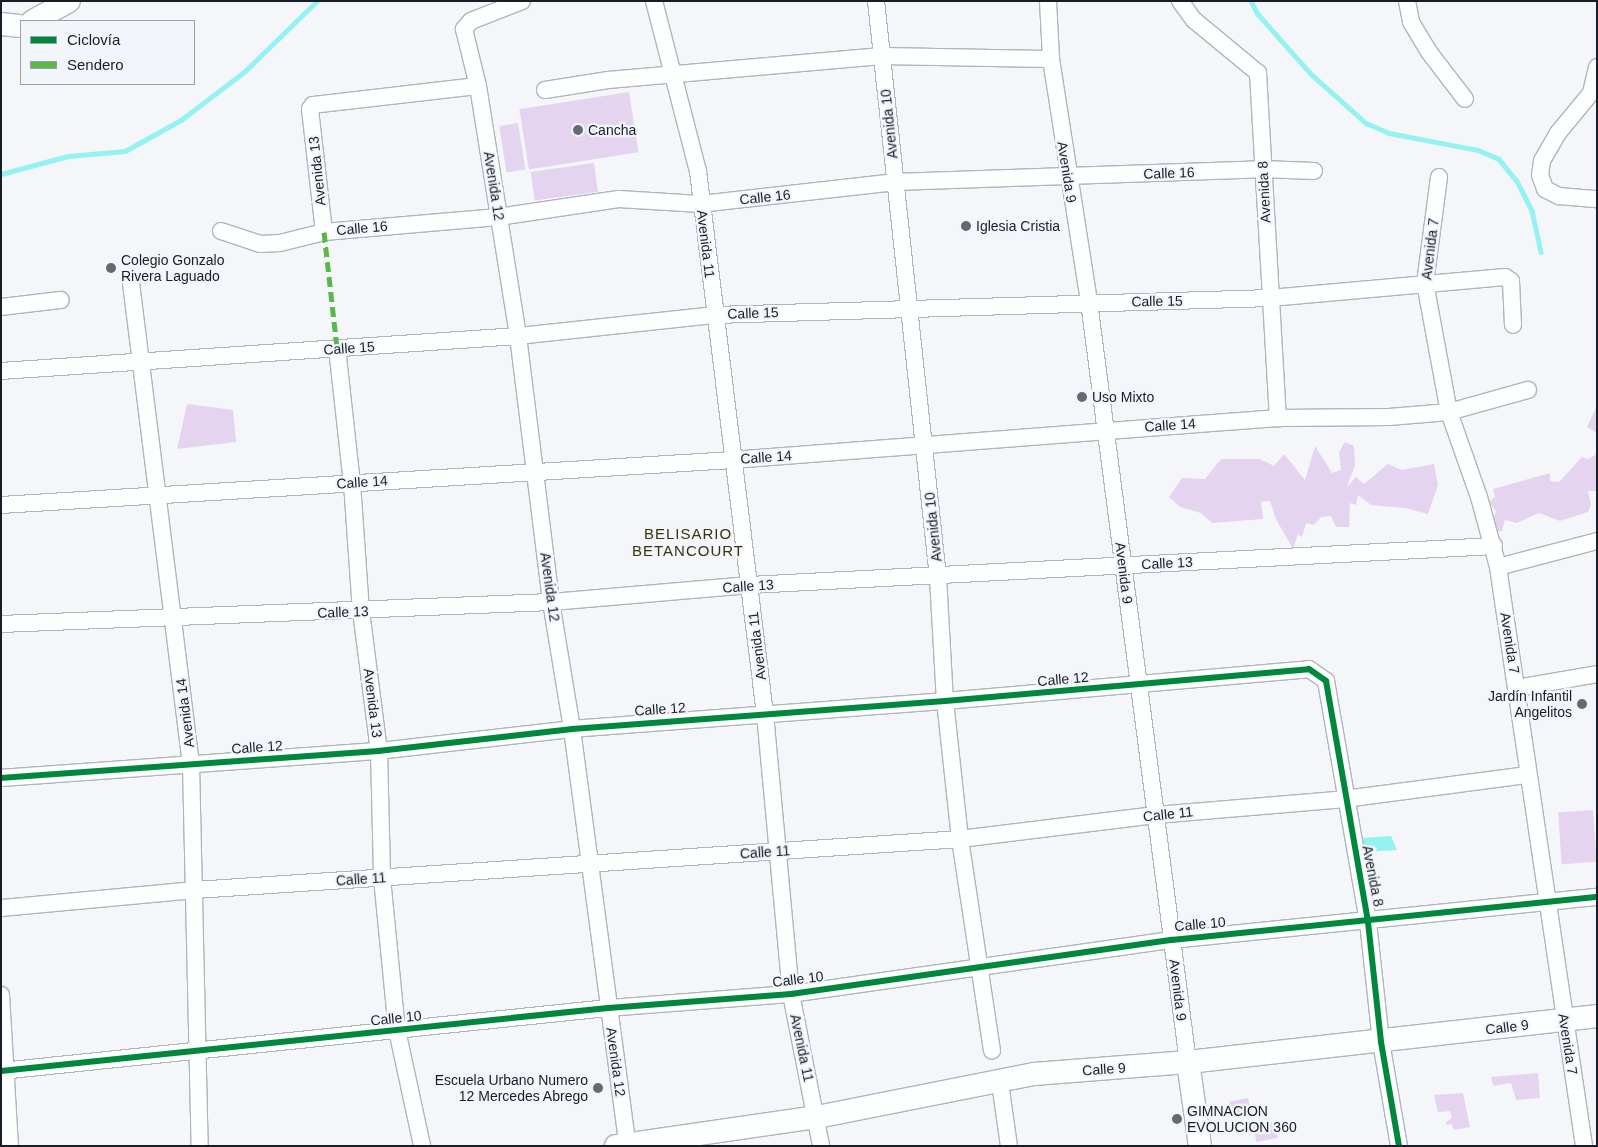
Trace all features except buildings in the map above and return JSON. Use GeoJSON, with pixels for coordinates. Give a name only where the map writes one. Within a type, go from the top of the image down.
{"type":"FeatureCollection","features":[{"type":"Feature","properties":{"kind":"street"},"geometry":{"type":"LineString","coordinates":[[35,20],[69,1]]}},
{"type":"Feature","properties":{"kind":"street","name":"Avenida 12"},"geometry":{"type":"LineString","coordinates":[[522,1],[470,20],[464,29],[478,86],[518,336],[551,602],[572,729],[590,863],[624,1145]]}},
{"type":"Feature","properties":{"kind":"street","name":"Avenida 11"},"geometry":{"type":"LineString","coordinates":[[654,1],[671,76],[698,171],[700,204],[765,714],[776,852],[791,994],[817,1117],[821,1146]]}},
{"type":"Feature","properties":{"kind":"street","name":"Avenida 10"},"geometry":{"type":"LineString","coordinates":[[876,1],[938,577],[945,701],[960,839],[992,1051]]}},
{"type":"Feature","properties":{"kind":"street","name":"Avenida 9"},"geometry":{"type":"LineString","coordinates":[[1048,1],[1051,59],[1067,178],[1089,302],[1200,1146]]}},
{"type":"Feature","properties":{"kind":"street","name":"Avenida 8"},"geometry":{"type":"LineString","coordinates":[[1180,1],[1194,20],[1258,73],[1262,169],[1278,418]]}},
{"type":"Feature","properties":{"kind":"street"},"geometry":{"type":"LineString","coordinates":[[1407,1],[1411,22],[1429,52],[1465,99]]}},
{"type":"Feature","properties":{"kind":"street"},"geometry":{"type":"LineString","coordinates":[[1,24],[20,26]]}},
{"type":"Feature","properties":{"kind":"street"},"geometry":{"type":"LineString","coordinates":[[545,90],[608,80],[671,76],[882,56],[1051,59]]}},
{"type":"Feature","properties":{"kind":"street"},"geometry":{"type":"LineString","coordinates":[[1597,67],[1594,94],[1558,133],[1542,161],[1540,175],[1546,188],[1559,196],[1597,199]]}},
{"type":"Feature","properties":{"kind":"street","name":"Avenida 13"},"geometry":{"type":"LineString","coordinates":[[324,232],[310,109],[320,101],[478,86]]}},
{"type":"Feature","properties":{"kind":"street","name":"Calle 16"},"geometry":{"type":"LineString","coordinates":[[221,231],[260,244],[280,243],[324,232],[498,217],[619,199],[700,204],[895,182],[1067,178],[1262,169],[1314,171]]}},
{"type":"Feature","properties":{"kind":"street","name":"Avenida 7"},"geometry":{"type":"LineString","coordinates":[[1440,177],[1425,283],[1449,412],[1494,546],[1498,567],[1517,688],[1527,775],[1563,1020],[1584,1146]]}},
{"type":"Feature","properties":{"kind":"street","name":"Calle 15"},"geometry":{"type":"LineString","coordinates":[[1,371],[141,364],[518,336],[715,314],[1270,298],[1505,277],[1511,281],[1513,325]]}},
{"type":"Feature","properties":{"kind":"street","name":"Avenida 14"},"geometry":{"type":"LineString","coordinates":[[131,283],[191,764],[200,1146]]}},
{"type":"Feature","properties":{"kind":"street"},"geometry":{"type":"LineString","coordinates":[[1,307],[61,300]]}},
{"type":"Feature","properties":{"kind":"street","name":"Avenida 13"},"geometry":{"type":"LineString","coordinates":[[337,348],[352,482],[361,612],[379,751],[382,878],[397,1030],[422,1146]]}},
{"type":"Feature","properties":{"kind":"street","name":"Calle 14"},"geometry":{"type":"LineString","coordinates":[[1,505],[534,470],[732,460],[1106,429],[1278,418],[1389,417],[1449,412],[1528,390]]}},
{"type":"Feature","properties":{"kind":"street"},"geometry":{"type":"LineString","coordinates":[[1498,567],[1597,541]]}},
{"type":"Feature","properties":{"kind":"street","name":"Calle 13"},"geometry":{"type":"LineString","coordinates":[[1,624],[174,616],[361,612],[551,602],[750,585],[938,577],[1123,565],[1494,546]]}},
{"type":"Feature","properties":{"kind":"street","name":"Calle 12"},"geometry":{"type":"LineString","coordinates":[[1,778],[379,751],[572,729],[1139,686],[1309,669],[1319,674]]}},
{"type":"Feature","properties":{"kind":"street","name":"Avenida 8"},"geometry":{"type":"LineString","coordinates":[[1319,674],[1326,681],[1345,799],[1368,922],[1381,1042],[1399,1146]]}},
{"type":"Feature","properties":{"kind":"street"},"geometry":{"type":"LineString","coordinates":[[1517,688],[1597,674]]}},
{"type":"Feature","properties":{"kind":"street","name":"Calle 11"},"geometry":{"type":"LineString","coordinates":[[1,908],[195,890],[960,839],[1156,814],[1345,799],[1527,775]]}},
{"type":"Feature","properties":{"kind":"street","name":"Calle 10"},"geometry":{"type":"LineString","coordinates":[[3,1071],[608,1008],[791,994],[1172,940],[1368,922],[1597,897]]}},
{"type":"Feature","properties":{"kind":"street"},"geometry":{"type":"LineString","coordinates":[[1,995],[3,1071],[10,1146]]}},
{"type":"Feature","properties":{"kind":"street","name":"Calle 9"},"geometry":{"type":"LineString","coordinates":[[624,1145],[817,1117],[1000,1083],[1034,1074],[1188,1062],[1381,1042],[1597,1016]]}},
{"type":"Feature","properties":{"kind":"street"},"geometry":{"type":"LineString","coordinates":[[1000,1083],[1008,1146]]}},
{"type":"Feature","properties":{"kind":"shaded area","name":"Cancha"},"geometry":{"type":"Polygon","coordinates":[[[629,92],[639,152],[529,170],[519,109],[629,92]]]}},
{"type":"Feature","properties":{"kind":"shaded area"},"geometry":{"type":"Polygon","coordinates":[[[518,123],[525,169],[507,172],[499,126],[518,123]]]}},
{"type":"Feature","properties":{"kind":"shaded area"},"geometry":{"type":"Polygon","coordinates":[[[594,163],[598,192],[535,201],[531,172],[594,163]]]}},
{"type":"Feature","properties":{"kind":"shaded area"},"geometry":{"type":"Polygon","coordinates":[[[187,404],[233,410],[236,442],[177,449],[187,404]]]}},
{"type":"Feature","properties":{"kind":"shaded area"},"geometry":{"type":"Polygon","coordinates":[[[1597,406],[1597,433],[1587,427],[1597,406]]]}},
{"type":"Feature","properties":{"kind":"shaded area"},"geometry":{"type":"Polygon","coordinates":[[[1345,442],[1354,446],[1355,465],[1347,487],[1356,477],[1364,484],[1388,464],[1402,470],[1434,464],[1438,485],[1428,514],[1405,508],[1371,505],[1358,495],[1356,505],[1350,503],[1349,527],[1336,527],[1331,516],[1321,517],[1314,525],[1306,523],[1302,537],[1298,534],[1293,549],[1276,519],[1270,501],[1261,502],[1263,519],[1212,523],[1201,513],[1180,507],[1169,497],[1182,478],[1205,479],[1221,459],[1260,459],[1274,466],[1284,454],[1305,480],[1315,446],[1332,473],[1341,470],[1339,452],[1345,442]]]}},
{"type":"Feature","properties":{"kind":"shaded area"},"geometry":{"type":"Polygon","coordinates":[[[1597,448],[1597,491],[1588,491],[1591,504],[1588,512],[1560,521],[1539,513],[1517,523],[1505,520],[1502,531],[1496,532],[1492,523],[1496,511],[1489,502],[1495,497],[1493,489],[1550,473],[1550,481],[1559,482],[1582,457],[1588,459],[1595,455],[1597,448]]]}},
{"type":"Feature","properties":{"kind":"shaded area"},"geometry":{"type":"Polygon","coordinates":[[[1593,810],[1597,862],[1562,864],[1558,812],[1593,810]]]}},
{"type":"Feature","properties":{"kind":"shaded area"},"geometry":{"type":"Polygon","coordinates":[[[1538,1073],[1540,1098],[1516,1100],[1511,1083],[1493,1086],[1491,1077],[1538,1073]]]}},
{"type":"Feature","properties":{"kind":"shaded area"},"geometry":{"type":"Polygon","coordinates":[[[1463,1093],[1470,1127],[1454,1130],[1452,1124],[1446,1125],[1446,1122],[1452,1118],[1450,1111],[1438,1112],[1434,1095],[1463,1093]]]}},
{"type":"Feature","properties":{"kind":"shaded area"},"geometry":{"type":"Polygon","coordinates":[[[1248,1098],[1251,1113],[1232,1116],[1229,1102],[1248,1098]]]}},
{"type":"Feature","properties":{"kind":"shaded area"},"geometry":{"type":"Polygon","coordinates":[[[1275,1122],[1278,1138],[1256,1142],[1253,1126],[1275,1122]]]}},
{"type":"Feature","properties":{"kind":"water"},"geometry":{"type":"Polygon","coordinates":[[[1391,836],[1397,850],[1362,852],[1361,838],[1391,836]]]}},
{"type":"Feature","properties":{"kind":"waterway"},"geometry":{"type":"LineString","coordinates":[[1,174],[68,156],[125,151],[181,120],[244,72],[317,1]]}},
{"type":"Feature","properties":{"kind":"waterway"},"geometry":{"type":"LineString","coordinates":[[1251,1],[1258,14],[1311,74],[1366,123],[1389,133],[1478,150],[1499,159],[1517,181],[1532,211],[1541,252]]}},
{"type":"Feature","properties":{"kind":"marked path"},"geometry":{"type":"LineString","coordinates":[[324,232],[337,348]]}},
{"type":"Feature","properties":{"kind":"cycle path"},"geometry":{"type":"LineString","coordinates":[[1,778],[379,751],[572,729],[945,701],[1309,669],[1326,681],[1368,922],[1381,1042],[1399,1146]]}},
{"type":"Feature","properties":{"kind":"cycle path"},"geometry":{"type":"LineString","coordinates":[[1,1071],[608,1008],[791,994],[1172,940],[1597,897]]}},
{"type":"Feature","properties":{"kind":"place","name":"Cancha"},"geometry":{"type":"Point","coordinates":[578,130]}},
{"type":"Feature","properties":{"kind":"place","name":"Iglesia Cristia"},"geometry":{"type":"Point","coordinates":[966,226]}},
{"type":"Feature","properties":{"kind":"place","name":"Colegio Gonzalo Rivera Laguado"},"geometry":{"type":"Point","coordinates":[111,268]}},
{"type":"Feature","properties":{"kind":"place","name":"Uso Mixto"},"geometry":{"type":"Point","coordinates":[1082,397]}},
{"type":"Feature","properties":{"kind":"place","name":"Jardín Infantil Angelitos"},"geometry":{"type":"Point","coordinates":[1582,704]}},
{"type":"Feature","properties":{"kind":"place","name":"Escuela Urbano Numero 12 Mercedes Abrego"},"geometry":{"type":"Point","coordinates":[598,1088]}},
{"type":"Feature","properties":{"kind":"place","name":"GIMNACION EVOLUCION 360"},"geometry":{"type":"Point","coordinates":[1177,1119]}},
{"type":"Feature","properties":{"kind":"district","name":"BELISARIO BETANCOURT"},"geometry":{"type":"Point","coordinates":[688,542]}}]}
